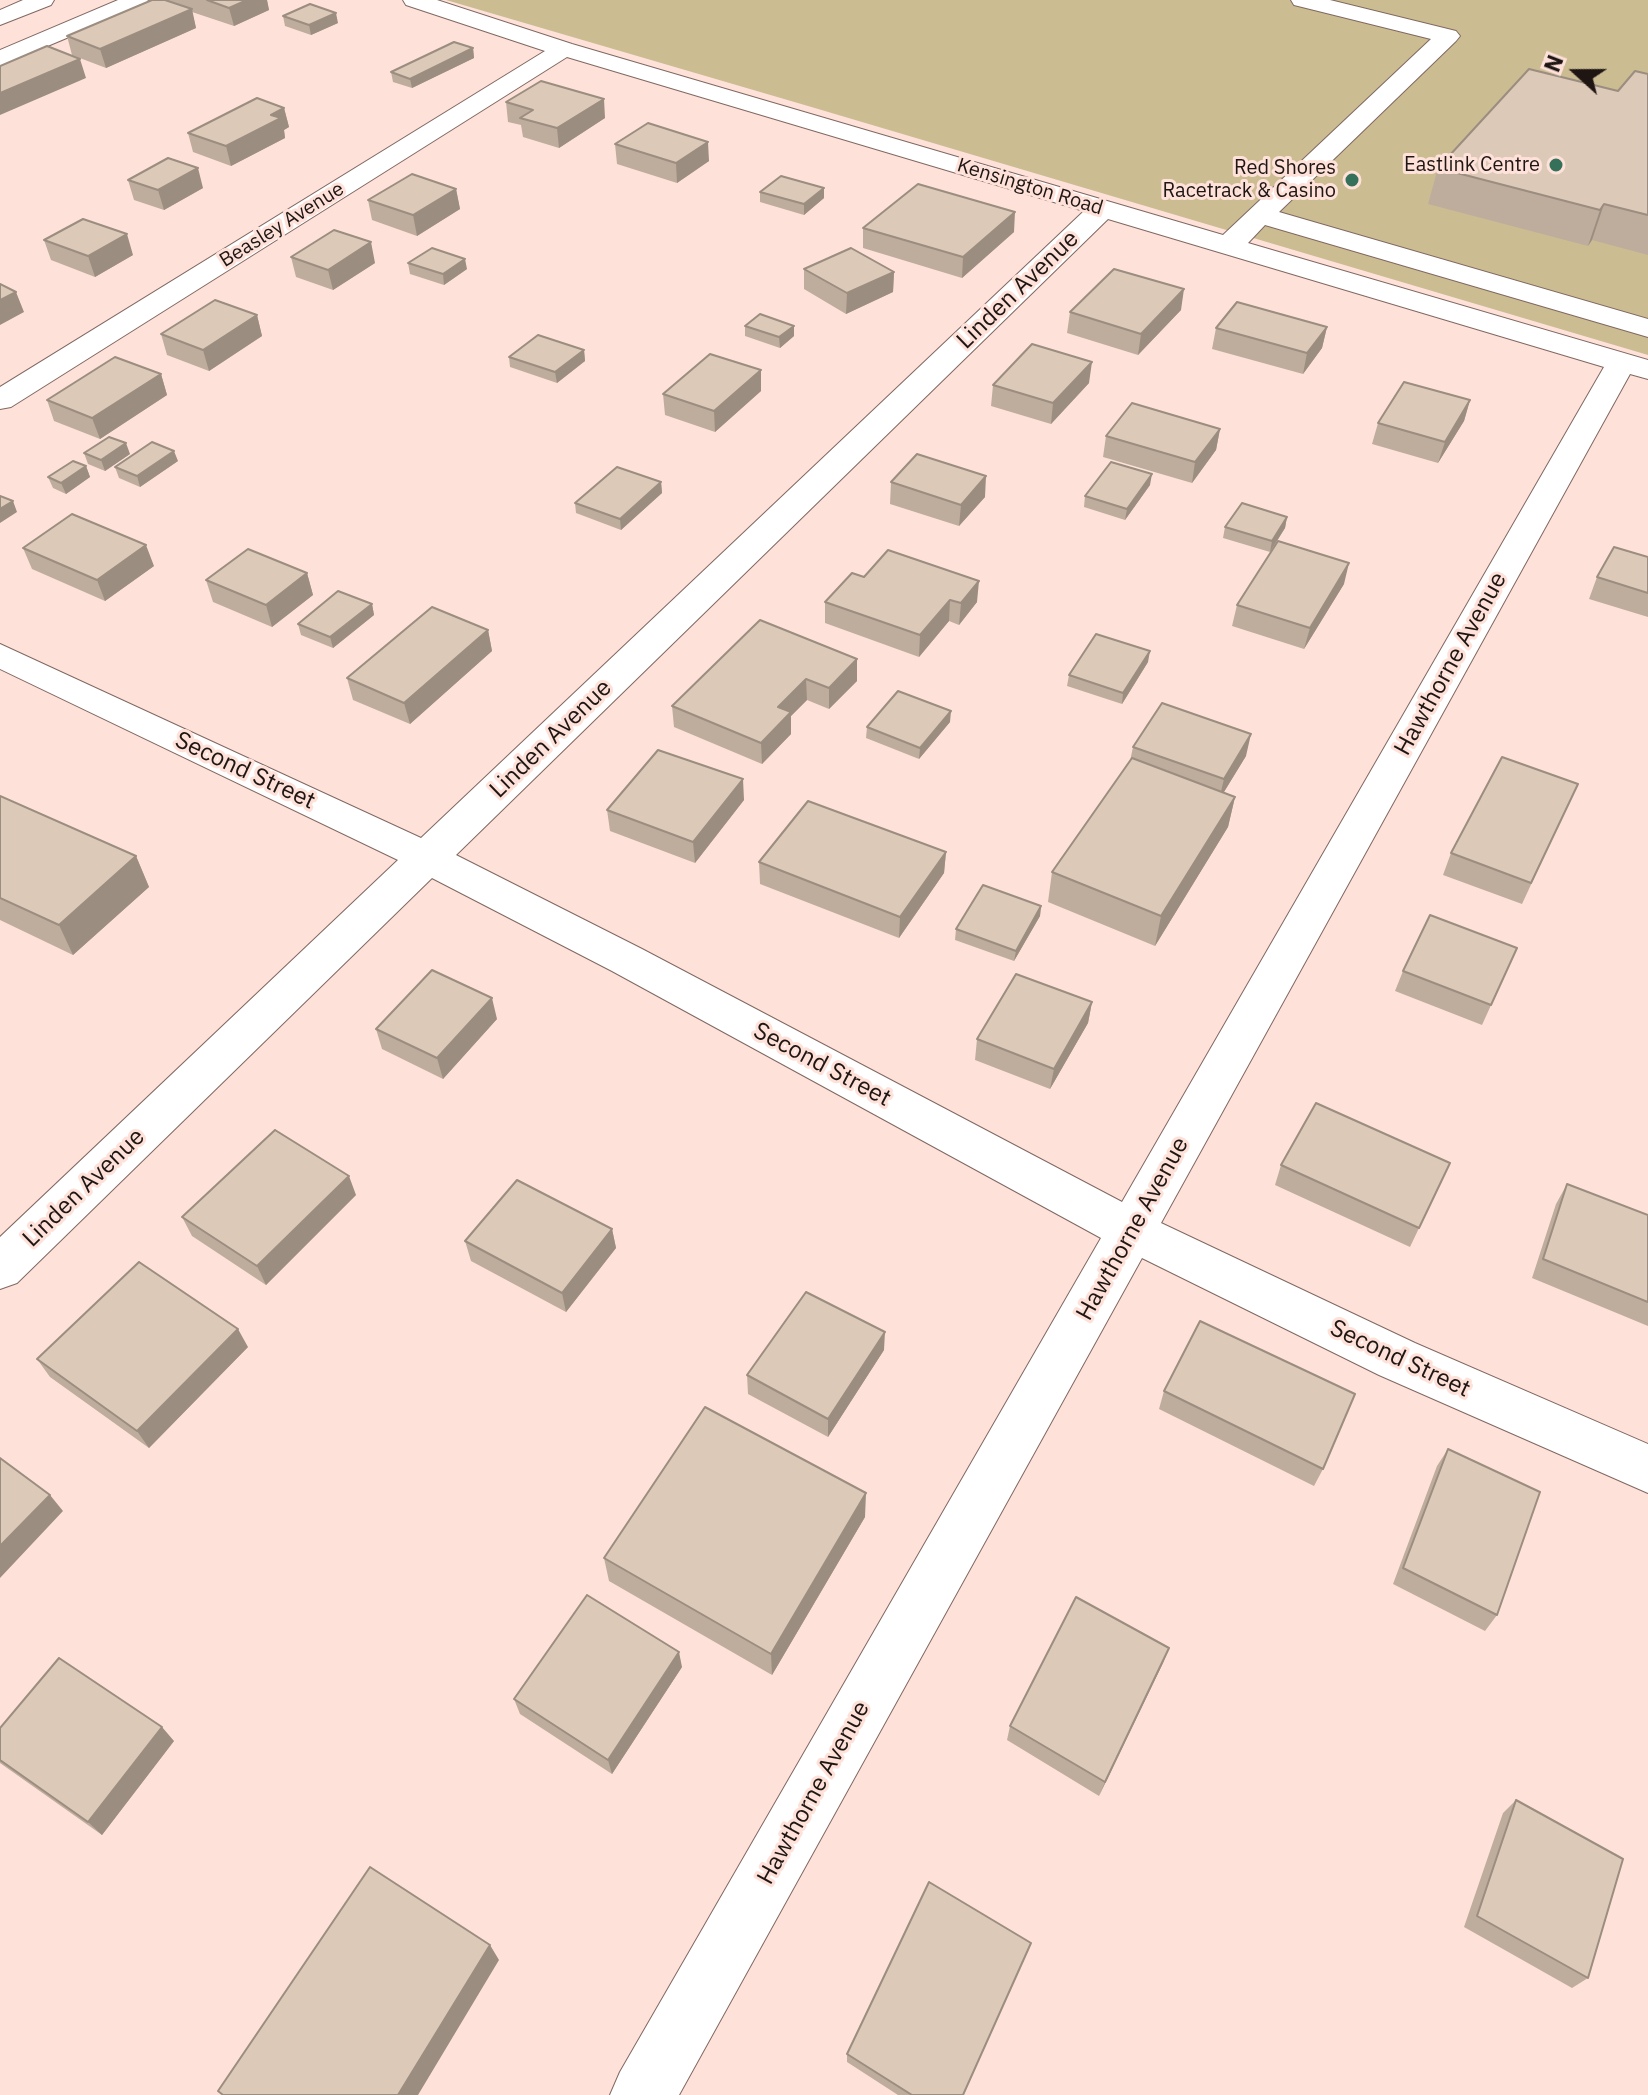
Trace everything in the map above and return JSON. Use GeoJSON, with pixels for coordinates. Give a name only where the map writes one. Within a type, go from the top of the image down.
{"type":"FeatureCollection","features":[{"type":"Feature","properties":{"kind":"street"},"geometry":{"type":"LineString","coordinates":[[0,18],[43,0]]}},
{"type":"Feature","properties":{"kind":"street"},"geometry":{"type":"LineString","coordinates":[[0,59],[137,0]]}},
{"type":"Feature","properties":{"kind":"street","name":"Kensington Road"},"geometry":{"type":"LineString","coordinates":[[414,0],[564,49],[1227,247],[1639,353]]}},
{"type":"Feature","properties":{"kind":"street"},"geometry":{"type":"LineString","coordinates":[[1227,247],[1448,36],[1302,0]]}},
{"type":"Feature","properties":{"kind":"street","name":"Beasley Avenue"},"geometry":{"type":"LineString","coordinates":[[0,400],[564,49]]}},
{"type":"Feature","properties":{"kind":"street","name":"Linden Avenue"},"geometry":{"type":"LineString","coordinates":[[0,1268],[1102,209]]}},
{"type":"Feature","properties":{"kind":"street"},"geometry":{"type":"LineString","coordinates":[[1259,215],[1639,353]]}},
{"type":"Feature","properties":{"kind":"street","name":"Hawthorne Avenue"},"geometry":{"type":"LineString","coordinates":[[643,2095],[1132,1231],[1639,353]]}},
{"type":"Feature","properties":{"kind":"street","name":"Second Street"},"geometry":{"type":"LineString","coordinates":[[0,655],[428,858],[627,960],[1132,1231],[1397,1359],[1648,1469]]}},
{"type":"Feature","properties":{"kind":"shaded area","name":"Red Shores Racetrack & Casino"},"geometry":{"type":"Polygon","coordinates":[[[446,0],[1648,0],[1648,355],[808,106],[446,0]]]}},
{"type":"Feature","properties":{"kind":"building"},"geometry":{"type":"Polygon","coordinates":[[[152,0],[165,0],[192,9],[100,49],[67,36],[152,0]]]}},
{"type":"Feature","properties":{"kind":"building"},"geometry":{"type":"Polygon","coordinates":[[[207,0],[247,0],[229,8],[207,0]]]}},
{"type":"Feature","properties":{"kind":"building"},"geometry":{"type":"Polygon","coordinates":[[[310,4],[336,13],[309,25],[283,16],[310,4]]]}},
{"type":"Feature","properties":{"kind":"building"},"geometry":{"type":"Polygon","coordinates":[[[454,42],[473,48],[410,79],[391,72],[454,42]]]}},
{"type":"Feature","properties":{"kind":"building"},"geometry":{"type":"Polygon","coordinates":[[[47,46],[80,59],[0,93],[0,66],[47,46]]]}},
{"type":"Feature","properties":{"kind":"building","name":"Eastlink Centre"},"geometry":{"type":"Polygon","coordinates":[[[1529,69],[1618,91],[1635,71],[1648,74],[1648,215],[1604,204],[1600,210],[1438,168],[1529,69]]]}},
{"type":"Feature","properties":{"kind":"building"},"geometry":{"type":"Polygon","coordinates":[[[541,81],[604,99],[557,128],[520,118],[533,110],[506,102],[541,81]]]}},
{"type":"Feature","properties":{"kind":"building"},"geometry":{"type":"Polygon","coordinates":[[[257,98],[284,108],[271,115],[281,118],[226,146],[188,133],[257,98]]]}},
{"type":"Feature","properties":{"kind":"building"},"geometry":{"type":"Polygon","coordinates":[[[648,123],[708,142],[676,163],[615,144],[648,123]]]}},
{"type":"Feature","properties":{"kind":"building"},"geometry":{"type":"Polygon","coordinates":[[[168,158],[198,168],[158,190],[128,180],[168,158]]]}},
{"type":"Feature","properties":{"kind":"building"},"geometry":{"type":"Polygon","coordinates":[[[412,174],[456,189],[413,215],[368,200],[412,174]]]}},
{"type":"Feature","properties":{"kind":"building"},"geometry":{"type":"Polygon","coordinates":[[[781,176],[824,188],[804,204],[760,192],[781,176]]]}},
{"type":"Feature","properties":{"kind":"building"},"geometry":{"type":"Polygon","coordinates":[[[918,184],[1015,212],[963,257],[863,228],[918,184]]]}},
{"type":"Feature","properties":{"kind":"building"},"geometry":{"type":"Polygon","coordinates":[[[83,219],[127,234],[88,256],[44,240],[83,219]]]}},
{"type":"Feature","properties":{"kind":"building"},"geometry":{"type":"Polygon","coordinates":[[[334,230],[371,242],[328,270],[291,257],[334,230]]]}},
{"type":"Feature","properties":{"kind":"building"},"geometry":{"type":"Polygon","coordinates":[[[432,248],[465,259],[443,274],[408,263],[432,248]]]}},
{"type":"Feature","properties":{"kind":"building"},"geometry":{"type":"Polygon","coordinates":[[[851,248],[894,272],[847,293],[804,269],[851,248]]]}},
{"type":"Feature","properties":{"kind":"building"},"geometry":{"type":"Polygon","coordinates":[[[1114,269],[1184,289],[1141,334],[1070,312],[1114,269]]]}},
{"type":"Feature","properties":{"kind":"building"},"geometry":{"type":"Polygon","coordinates":[[[0,284],[16,292],[0,300],[0,284]]]}},
{"type":"Feature","properties":{"kind":"building"},"geometry":{"type":"Polygon","coordinates":[[[215,300],[257,315],[203,350],[161,334],[215,300]]]}},
{"type":"Feature","properties":{"kind":"building"},"geometry":{"type":"Polygon","coordinates":[[[1237,302],[1327,327],[1307,353],[1216,328],[1237,302]]]}},
{"type":"Feature","properties":{"kind":"building"},"geometry":{"type":"Polygon","coordinates":[[[760,314],[794,326],[779,337],[745,326],[760,314]]]}},
{"type":"Feature","properties":{"kind":"building"},"geometry":{"type":"Polygon","coordinates":[[[538,335],[584,350],[555,372],[509,357],[538,335]]]}},
{"type":"Feature","properties":{"kind":"building"},"geometry":{"type":"Polygon","coordinates":[[[1032,344],[1092,362],[1053,403],[993,385],[1032,344]]]}},
{"type":"Feature","properties":{"kind":"building"},"geometry":{"type":"Polygon","coordinates":[[[710,354],[761,370],[714,411],[663,394],[710,354]]]}},
{"type":"Feature","properties":{"kind":"building"},"geometry":{"type":"Polygon","coordinates":[[[115,357],[161,374],[92,418],[47,400],[115,357]]]}},
{"type":"Feature","properties":{"kind":"building"},"geometry":{"type":"Polygon","coordinates":[[[1404,382],[1470,400],[1445,442],[1378,423],[1404,382]]]}},
{"type":"Feature","properties":{"kind":"building"},"geometry":{"type":"Polygon","coordinates":[[[1132,403],[1220,429],[1195,462],[1106,436],[1132,403]]]}},
{"type":"Feature","properties":{"kind":"building"},"geometry":{"type":"Polygon","coordinates":[[[109,437],[126,443],[101,460],[84,453],[109,437]]]}},
{"type":"Feature","properties":{"kind":"building"},"geometry":{"type":"Polygon","coordinates":[[[152,442],[174,451],[137,476],[115,467],[152,442]]]}},
{"type":"Feature","properties":{"kind":"building"},"geometry":{"type":"Polygon","coordinates":[[[917,454],[986,476],[961,505],[891,482],[917,454]]]}},
{"type":"Feature","properties":{"kind":"building"},"geometry":{"type":"Polygon","coordinates":[[[73,461],[86,466],[61,483],[48,477],[73,461]]]}},
{"type":"Feature","properties":{"kind":"building"},"geometry":{"type":"Polygon","coordinates":[[[1111,462],[1152,474],[1127,509],[1085,496],[1111,462]]]}},
{"type":"Feature","properties":{"kind":"building"},"geometry":{"type":"Polygon","coordinates":[[[617,467],[661,482],[620,519],[575,503],[617,467]]]}},
{"type":"Feature","properties":{"kind":"building"},"geometry":{"type":"Polygon","coordinates":[[[0,496],[13,501],[0,509],[0,496]]]}},
{"type":"Feature","properties":{"kind":"building"},"geometry":{"type":"Polygon","coordinates":[[[1242,503],[1287,517],[1272,541],[1225,527],[1242,503]]]}},
{"type":"Feature","properties":{"kind":"building"},"geometry":{"type":"Polygon","coordinates":[[[72,514],[146,545],[97,580],[23,548],[72,514]]]}},
{"type":"Feature","properties":{"kind":"building"},"geometry":{"type":"Polygon","coordinates":[[[1278,541],[1349,563],[1310,628],[1237,605],[1278,541]]]}},
{"type":"Feature","properties":{"kind":"building"},"geometry":{"type":"Polygon","coordinates":[[[1614,547],[1648,557],[1648,593],[1597,577],[1614,547]]]}},
{"type":"Feature","properties":{"kind":"building"},"geometry":{"type":"Polygon","coordinates":[[[248,549],[307,573],[266,605],[206,580],[248,549]]]}},
{"type":"Feature","properties":{"kind":"building"},"geometry":{"type":"Polygon","coordinates":[[[888,550],[979,581],[961,603],[950,600],[920,635],[825,602],[852,573],[864,577],[888,550]]]}},
{"type":"Feature","properties":{"kind":"building"},"geometry":{"type":"Polygon","coordinates":[[[338,591],[372,604],[330,637],[298,624],[338,591]]]}},
{"type":"Feature","properties":{"kind":"building"},"geometry":{"type":"Polygon","coordinates":[[[432,607],[488,630],[404,703],[347,678],[432,607]]]}},
{"type":"Feature","properties":{"kind":"building"},"geometry":{"type":"Polygon","coordinates":[[[760,620],[857,659],[829,688],[806,679],[778,707],[791,712],[761,743],[672,706],[760,620]]]}},
{"type":"Feature","properties":{"kind":"building"},"geometry":{"type":"Polygon","coordinates":[[[1096,634],[1150,651],[1123,693],[1069,675],[1096,634]]]}},
{"type":"Feature","properties":{"kind":"building"},"geometry":{"type":"Polygon","coordinates":[[[898,691],[951,711],[920,748],[867,727],[898,691]]]}},
{"type":"Feature","properties":{"kind":"building"},"geometry":{"type":"Polygon","coordinates":[[[1162,703],[1251,734],[1224,779],[1133,747],[1162,703]]]}},
{"type":"Feature","properties":{"kind":"building"},"geometry":{"type":"Polygon","coordinates":[[[658,750],[743,779],[693,842],[607,810],[658,750]]]}},
{"type":"Feature","properties":{"kind":"building"},"geometry":{"type":"Polygon","coordinates":[[[1502,757],[1578,784],[1531,883],[1451,853],[1502,757]]]}},
{"type":"Feature","properties":{"kind":"building"},"geometry":{"type":"Polygon","coordinates":[[[1132,758],[1235,797],[1161,916],[1052,872],[1132,758]]]}},
{"type":"Feature","properties":{"kind":"building"},"geometry":{"type":"Polygon","coordinates":[[[0,796],[136,856],[59,925],[0,898],[0,796]]]}},
{"type":"Feature","properties":{"kind":"building"},"geometry":{"type":"Polygon","coordinates":[[[808,801],[946,852],[900,917],[759,862],[808,801]]]}},
{"type":"Feature","properties":{"kind":"building"},"geometry":{"type":"Polygon","coordinates":[[[983,885],[1041,906],[1016,951],[956,929],[983,885]]]}},
{"type":"Feature","properties":{"kind":"building"},"geometry":{"type":"Polygon","coordinates":[[[1430,915],[1517,948],[1491,1005],[1403,971],[1430,915]]]}},
{"type":"Feature","properties":{"kind":"building"},"geometry":{"type":"Polygon","coordinates":[[[432,970],[492,998],[437,1058],[376,1029],[432,970]]]}},
{"type":"Feature","properties":{"kind":"building"},"geometry":{"type":"Polygon","coordinates":[[[1016,974],[1092,1002],[1054,1069],[977,1039],[1016,974]]]}},
{"type":"Feature","properties":{"kind":"building"},"geometry":{"type":"Polygon","coordinates":[[[1316,1103],[1450,1163],[1419,1228],[1281,1165],[1316,1103]]]}},
{"type":"Feature","properties":{"kind":"building"},"geometry":{"type":"Polygon","coordinates":[[[275,1130],[349,1176],[257,1266],[182,1217],[275,1130]]]}},
{"type":"Feature","properties":{"kind":"building"},"geometry":{"type":"Polygon","coordinates":[[[517,1180],[612,1229],[562,1293],[465,1241],[517,1180]]]}},
{"type":"Feature","properties":{"kind":"building"},"geometry":{"type":"Polygon","coordinates":[[[1567,1184],[1648,1215],[1648,1302],[1543,1259],[1567,1184]]]}},
{"type":"Feature","properties":{"kind":"building"},"geometry":{"type":"Polygon","coordinates":[[[139,1262],[238,1329],[137,1431],[37,1359],[139,1262]]]}},
{"type":"Feature","properties":{"kind":"building"},"geometry":{"type":"Polygon","coordinates":[[[806,1292],[885,1332],[828,1419],[747,1375],[806,1292]]]}},
{"type":"Feature","properties":{"kind":"building"},"geometry":{"type":"Polygon","coordinates":[[[1200,1321],[1355,1394],[1323,1469],[1164,1391],[1200,1321]]]}},
{"type":"Feature","properties":{"kind":"building"},"geometry":{"type":"Polygon","coordinates":[[[705,1407],[866,1493],[771,1654],[604,1558],[705,1407]]]}},
{"type":"Feature","properties":{"kind":"building"},"geometry":{"type":"Polygon","coordinates":[[[1448,1449],[1540,1492],[1497,1615],[1403,1568],[1448,1449]]]}},
{"type":"Feature","properties":{"kind":"building"},"geometry":{"type":"Polygon","coordinates":[[[0,1458],[50,1495],[0,1546],[0,1458]]]}},
{"type":"Feature","properties":{"kind":"building"},"geometry":{"type":"Polygon","coordinates":[[[587,1595],[679,1652],[608,1760],[514,1699],[587,1595]]]}},
{"type":"Feature","properties":{"kind":"building"},"geometry":{"type":"Polygon","coordinates":[[[1076,1597],[1169,1648],[1105,1782],[1010,1726],[1076,1597]]]}},
{"type":"Feature","properties":{"kind":"building"},"geometry":{"type":"Polygon","coordinates":[[[59,1658],[162,1727],[88,1822],[0,1760],[0,1728],[59,1658]]]}},
{"type":"Feature","properties":{"kind":"building"},"geometry":{"type":"Polygon","coordinates":[[[1516,1800],[1623,1859],[1588,1978],[1477,1916],[1516,1800]]]}},
{"type":"Feature","properties":{"kind":"building"},"geometry":{"type":"Polygon","coordinates":[[[370,1867],[490,1945],[398,2095],[223,2095],[218,2091],[370,1867]]]}},
{"type":"Feature","properties":{"kind":"building"},"geometry":{"type":"Polygon","coordinates":[[[929,1882],[1031,1943],[963,2095],[912,2095],[847,2054],[929,1882]]]}},
{"type":"Feature","properties":{"kind":"place","name":"Eastlink Centre"},"geometry":{"type":"Point","coordinates":[1556,165]}},
{"type":"Feature","properties":{"kind":"place","name":"Red Shores Racetrack & Casino"},"geometry":{"type":"Point","coordinates":[1352,180]}}]}
